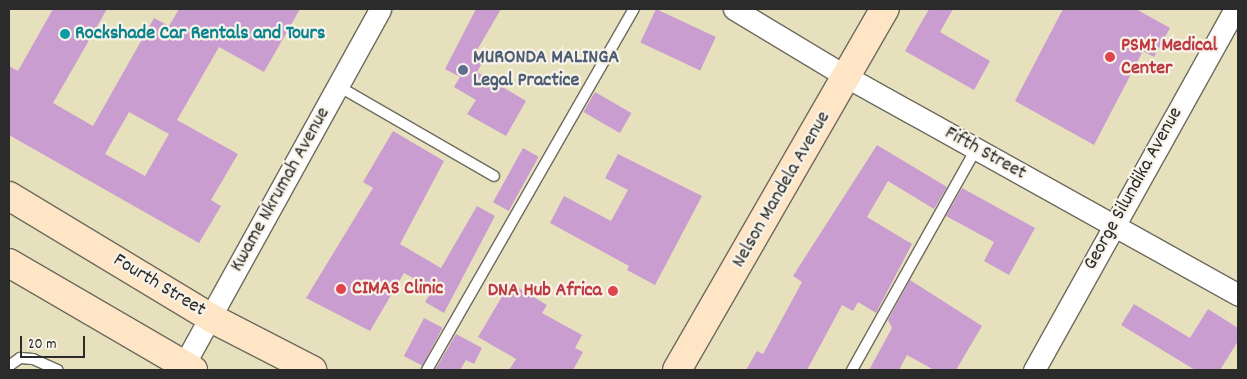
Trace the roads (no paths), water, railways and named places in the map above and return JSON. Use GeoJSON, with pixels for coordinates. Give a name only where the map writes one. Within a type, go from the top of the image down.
{"type":"FeatureCollection","features":[{"type":"Feature","properties":{"kind":"main road","name":"Nelson Mandela Avenue"},"geometry":{"type":"LineString","coordinates":[[677,370],[847,77],[884,9]]}},
{"type":"Feature","properties":{"kind":"main road","name":"Fourth Street"},"geometry":{"type":"LineString","coordinates":[[9,196],[211,318],[312,370]]}},
{"type":"Feature","properties":{"kind":"main road"},"geometry":{"type":"LineString","coordinates":[[9,263],[186,369]]}},
{"type":"Feature","properties":{"kind":"street","name":"Kwame Nkrumah Avenue"},"geometry":{"type":"LineString","coordinates":[[186,369],[211,318],[380,9]]}},
{"type":"Feature","properties":{"kind":"street","name":"Fifth Street"},"geometry":{"type":"LineString","coordinates":[[734,9],[847,77],[1238,295]]}},
{"type":"Feature","properties":{"kind":"street","name":"George Silundika Avenue"},"geometry":{"type":"LineString","coordinates":[[1034,370],[1235,9]]}},
{"type":"Feature","properties":{"kind":"lane"},"geometry":{"type":"LineString","coordinates":[[427,370],[634,9]]}},
{"type":"Feature","properties":{"kind":"lane"},"geometry":{"type":"LineString","coordinates":[[338,86],[494,176]]}},
{"type":"Feature","properties":{"kind":"lane"},"geometry":{"type":"LineString","coordinates":[[852,370],[976,148]]}},
{"type":"Feature","properties":{"kind":"lane"},"geometry":{"type":"LineString","coordinates":[[9,366],[20,358],[33,359],[58,370]]}},
{"type":"Feature","properties":{"kind":"place","name":"Rockshade Car Rentals and Tours"},"geometry":{"type":"Point","coordinates":[65,34]}},
{"type":"Feature","properties":{"kind":"place","name":"PSMI Medical Center"},"geometry":{"type":"Point","coordinates":[1110,57]}},
{"type":"Feature","properties":{"kind":"place","name":"MURONDA MALINGA Legal Practice"},"geometry":{"type":"Point","coordinates":[463,70]}},
{"type":"Feature","properties":{"kind":"place","name":"CIMAS Clinic"},"geometry":{"type":"Point","coordinates":[341,289]}},
{"type":"Feature","properties":{"kind":"place","name":"DNA Hub Africa"},"geometry":{"type":"Point","coordinates":[613,291]}}]}
